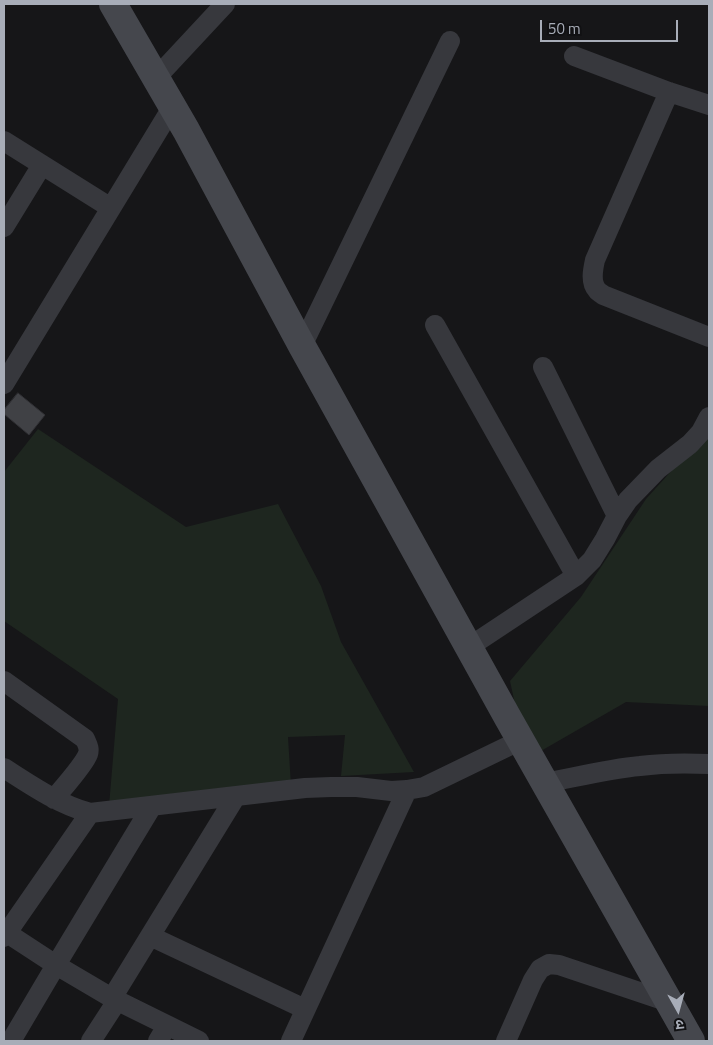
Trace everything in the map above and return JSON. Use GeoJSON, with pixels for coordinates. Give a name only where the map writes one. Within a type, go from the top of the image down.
{"type":"FeatureCollection","features":[{"type":"Feature","properties":{"kind":"main road"},"geometry":{"type":"LineString","coordinates":[[113,4],[191,138],[302,346],[691,1041]]}},
{"type":"Feature","properties":{"kind":"street"},"geometry":{"type":"LineString","coordinates":[[156,78],[225,4]]}},
{"type":"Feature","properties":{"kind":"street"},"geometry":{"type":"LineString","coordinates":[[302,346],[450,41]]}},
{"type":"Feature","properties":{"kind":"street"},"geometry":{"type":"LineString","coordinates":[[574,56],[709,105]]}},
{"type":"Feature","properties":{"kind":"street"},"geometry":{"type":"LineString","coordinates":[[669,92],[595,260],[592,270],[593,280],[596,289],[604,295],[709,337]]}},
{"type":"Feature","properties":{"kind":"street"},"geometry":{"type":"LineString","coordinates":[[4,384],[172,106]]}},
{"type":"Feature","properties":{"kind":"street"},"geometry":{"type":"LineString","coordinates":[[4,141],[111,208]]}},
{"type":"Feature","properties":{"kind":"street"},"geometry":{"type":"LineString","coordinates":[[4,227],[42,165]]}},
{"type":"Feature","properties":{"kind":"street"},"geometry":{"type":"LineString","coordinates":[[435,325],[576,576]]}},
{"type":"Feature","properties":{"kind":"street"},"geometry":{"type":"LineString","coordinates":[[543,367],[617,516]]}},
{"type":"Feature","properties":{"kind":"street"},"geometry":{"type":"LineString","coordinates":[[469,647],[576,576],[592,560],[628,500],[658,469],[690,444],[701,432],[709,417]]}},
{"type":"Feature","properties":{"kind":"street"},"geometry":{"type":"LineString","coordinates":[[4,681],[85,739],[89,747],[88,755],[54,800]]}},
{"type":"Feature","properties":{"kind":"street"},"geometry":{"type":"LineString","coordinates":[[4,768],[54,800],[90,813],[331,786],[391,791],[407,790],[424,787],[521,740]]}},
{"type":"Feature","properties":{"kind":"street"},"geometry":{"type":"LineString","coordinates":[[545,783],[620,768],[678,763],[709,764]]}},
{"type":"Feature","properties":{"kind":"street"},"geometry":{"type":"LineString","coordinates":[[290,1041],[407,790]]}},
{"type":"Feature","properties":{"kind":"street"},"geometry":{"type":"LineString","coordinates":[[91,1041],[150,936],[236,796]]}},
{"type":"Feature","properties":{"kind":"street"},"geometry":{"type":"LineString","coordinates":[[11,1041],[152,806]]}},
{"type":"Feature","properties":{"kind":"street"},"geometry":{"type":"LineString","coordinates":[[90,813],[5,933],[114,1000],[163,1033],[199,1041]]}},
{"type":"Feature","properties":{"kind":"street"},"geometry":{"type":"LineString","coordinates":[[150,936],[306,1009]]}},
{"type":"Feature","properties":{"kind":"street"},"geometry":{"type":"LineString","coordinates":[[506,1041],[533,980],[540,969],[549,964],[559,965],[669,1002]]}},
{"type":"Feature","properties":{"kind":"shaded area"},"geometry":{"type":"Polygon","coordinates":[[[38,429],[186,527],[278,504],[321,586],[341,642],[414,772],[341,776],[345,735],[288,737],[291,786],[109,806],[118,699],[4,621],[4,472],[38,429]]]}},
{"type":"Feature","properties":{"kind":"shaded area"},"geometry":{"type":"Polygon","coordinates":[[[709,433],[709,706],[626,702],[527,759],[510,681],[581,597],[646,499],[703,436],[709,433]]]}},
{"type":"Feature","properties":{"kind":"building"},"geometry":{"type":"Polygon","coordinates":[[[18,393],[45,415],[29,435],[4,414],[4,410],[18,393]]]}}]}
